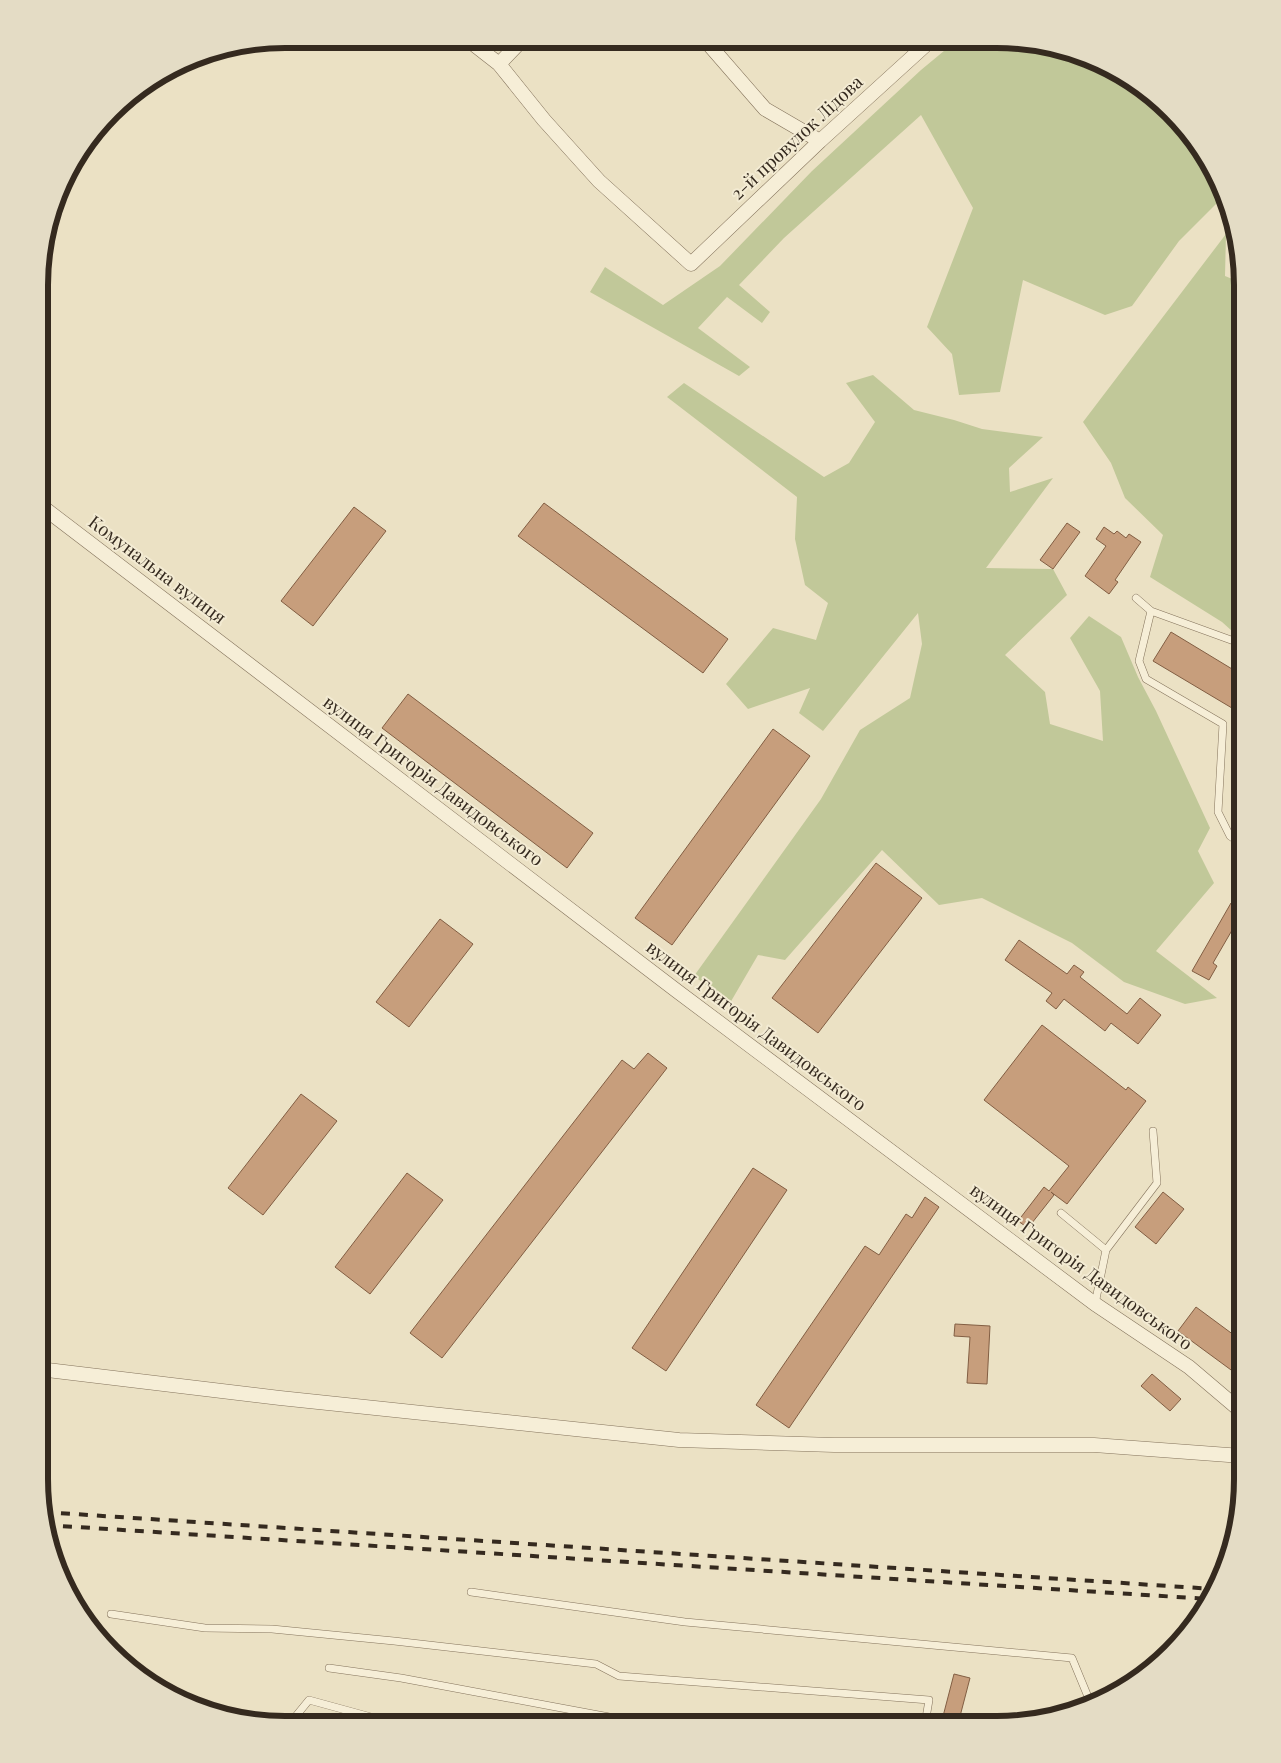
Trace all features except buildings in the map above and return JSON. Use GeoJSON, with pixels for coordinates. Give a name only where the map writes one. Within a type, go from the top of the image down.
{"type":"FeatureCollection","features":[{"type":"Feature","properties":{"kind":"street"},"geometry":{"type":"LineString","coordinates":[[479,48],[500,64],[515,48]]}},
{"type":"Feature","properties":{"kind":"street"},"geometry":{"type":"LineString","coordinates":[[711,48],[765,108],[820,142]]}},
{"type":"Feature","properties":{"kind":"street","name":"2-й провулок Лідова"},"geometry":{"type":"LineString","coordinates":[[500,64],[544,120],[600,181],[691,264],[922,48]]}},
{"type":"Feature","properties":{"kind":"street","name":"Комунальна вулиця"},"geometry":{"type":"LineString","coordinates":[[48,511],[251,665]]}},
{"type":"Feature","properties":{"kind":"street","name":"вулиця Григорія Давидовського"},"geometry":{"type":"LineString","coordinates":[[251,665],[677,991],[1095,1304],[1188,1367],[1234,1405]]}},
{"type":"Feature","properties":{"kind":"street"},"geometry":{"type":"LineString","coordinates":[[48,1370],[290,1399],[679,1440],[834,1445],[1094,1445],[1234,1455]]}},
{"type":"Feature","properties":{"kind":"lane"},"geometry":{"type":"LineString","coordinates":[[1136,598],[1151,611],[1234,641]]}},
{"type":"Feature","properties":{"kind":"lane"},"geometry":{"type":"LineString","coordinates":[[1151,611],[1139,661],[1146,679],[1223,724],[1218,812],[1230,836],[1234,839]]}},
{"type":"Feature","properties":{"kind":"lane"},"geometry":{"type":"LineString","coordinates":[[1095,1304],[1106,1250],[1157,1183],[1153,1131]]}},
{"type":"Feature","properties":{"kind":"lane"},"geometry":{"type":"LineString","coordinates":[[1061,1213],[1106,1250]]}},
{"type":"Feature","properties":{"kind":"lane"},"geometry":{"type":"LineString","coordinates":[[471,1592],[685,1622],[1072,1658],[1087,1697]]}},
{"type":"Feature","properties":{"kind":"lane"},"geometry":{"type":"LineString","coordinates":[[111,1614],[205,1628],[272,1629],[596,1664],[619,1676],[929,1700],[926,1716]]}},
{"type":"Feature","properties":{"kind":"lane"},"geometry":{"type":"LineString","coordinates":[[330,1668],[401,1678],[593,1716]]}},
{"type":"Feature","properties":{"kind":"lane"},"geometry":{"type":"LineString","coordinates":[[296,1716],[310,1700],[368,1716]]}},
{"type":"Feature","properties":{"kind":"green space"},"geometry":{"type":"Polygon","coordinates":[[[948,48],[1012,48],[1043,52],[1073,60],[1101,72],[1128,87],[1153,106],[1175,128],[1202,166],[1218,202],[1179,241],[1132,306],[1105,315],[1023,280],[1000,392],[959,395],[952,354],[927,327],[973,208],[921,115],[784,238],[739,285],[770,312],[762,323],[727,297],[698,328],[750,367],[739,376],[590,292],[605,267],[663,305],[720,266],[812,171],[921,70],[948,48]]]}},
{"type":"Feature","properties":{"kind":"green space"},"geometry":{"type":"Polygon","coordinates":[[[1226,234],[1225,276],[1234,280],[1234,285],[1234,633],[1222,622],[1150,577],[1163,535],[1125,498],[1111,463],[1083,422],[1226,234]]]}},
{"type":"Feature","properties":{"kind":"green space"},"geometry":{"type":"Polygon","coordinates":[[[873,375],[914,410],[982,429],[1043,437],[1009,468],[1010,492],[1053,478],[986,568],[1053,569],[1067,595],[1005,655],[1045,692],[1050,724],[1103,741],[1100,691],[1070,638],[1089,616],[1121,637],[1210,828],[1198,851],[1214,883],[1156,951],[1217,998],[1185,1004],[1124,982],[1072,943],[982,898],[939,905],[882,850],[785,960],[758,955],[730,1003],[694,976],[821,799],[860,730],[910,698],[922,644],[918,613],[823,731],[799,713],[810,688],[748,709],[726,684],[773,628],[816,640],[828,603],[805,585],[795,539],[797,497],[667,397],[684,383],[824,477],[849,463],[875,422],[846,383],[873,375]]]}},
{"type":"Feature","properties":{"kind":"railway"},"geometry":{"type":"LineString","coordinates":[[50,1512],[1206,1588]]}},
{"type":"Feature","properties":{"kind":"railway"},"geometry":{"type":"LineString","coordinates":[[52,1525],[1201,1598]]}}]}
